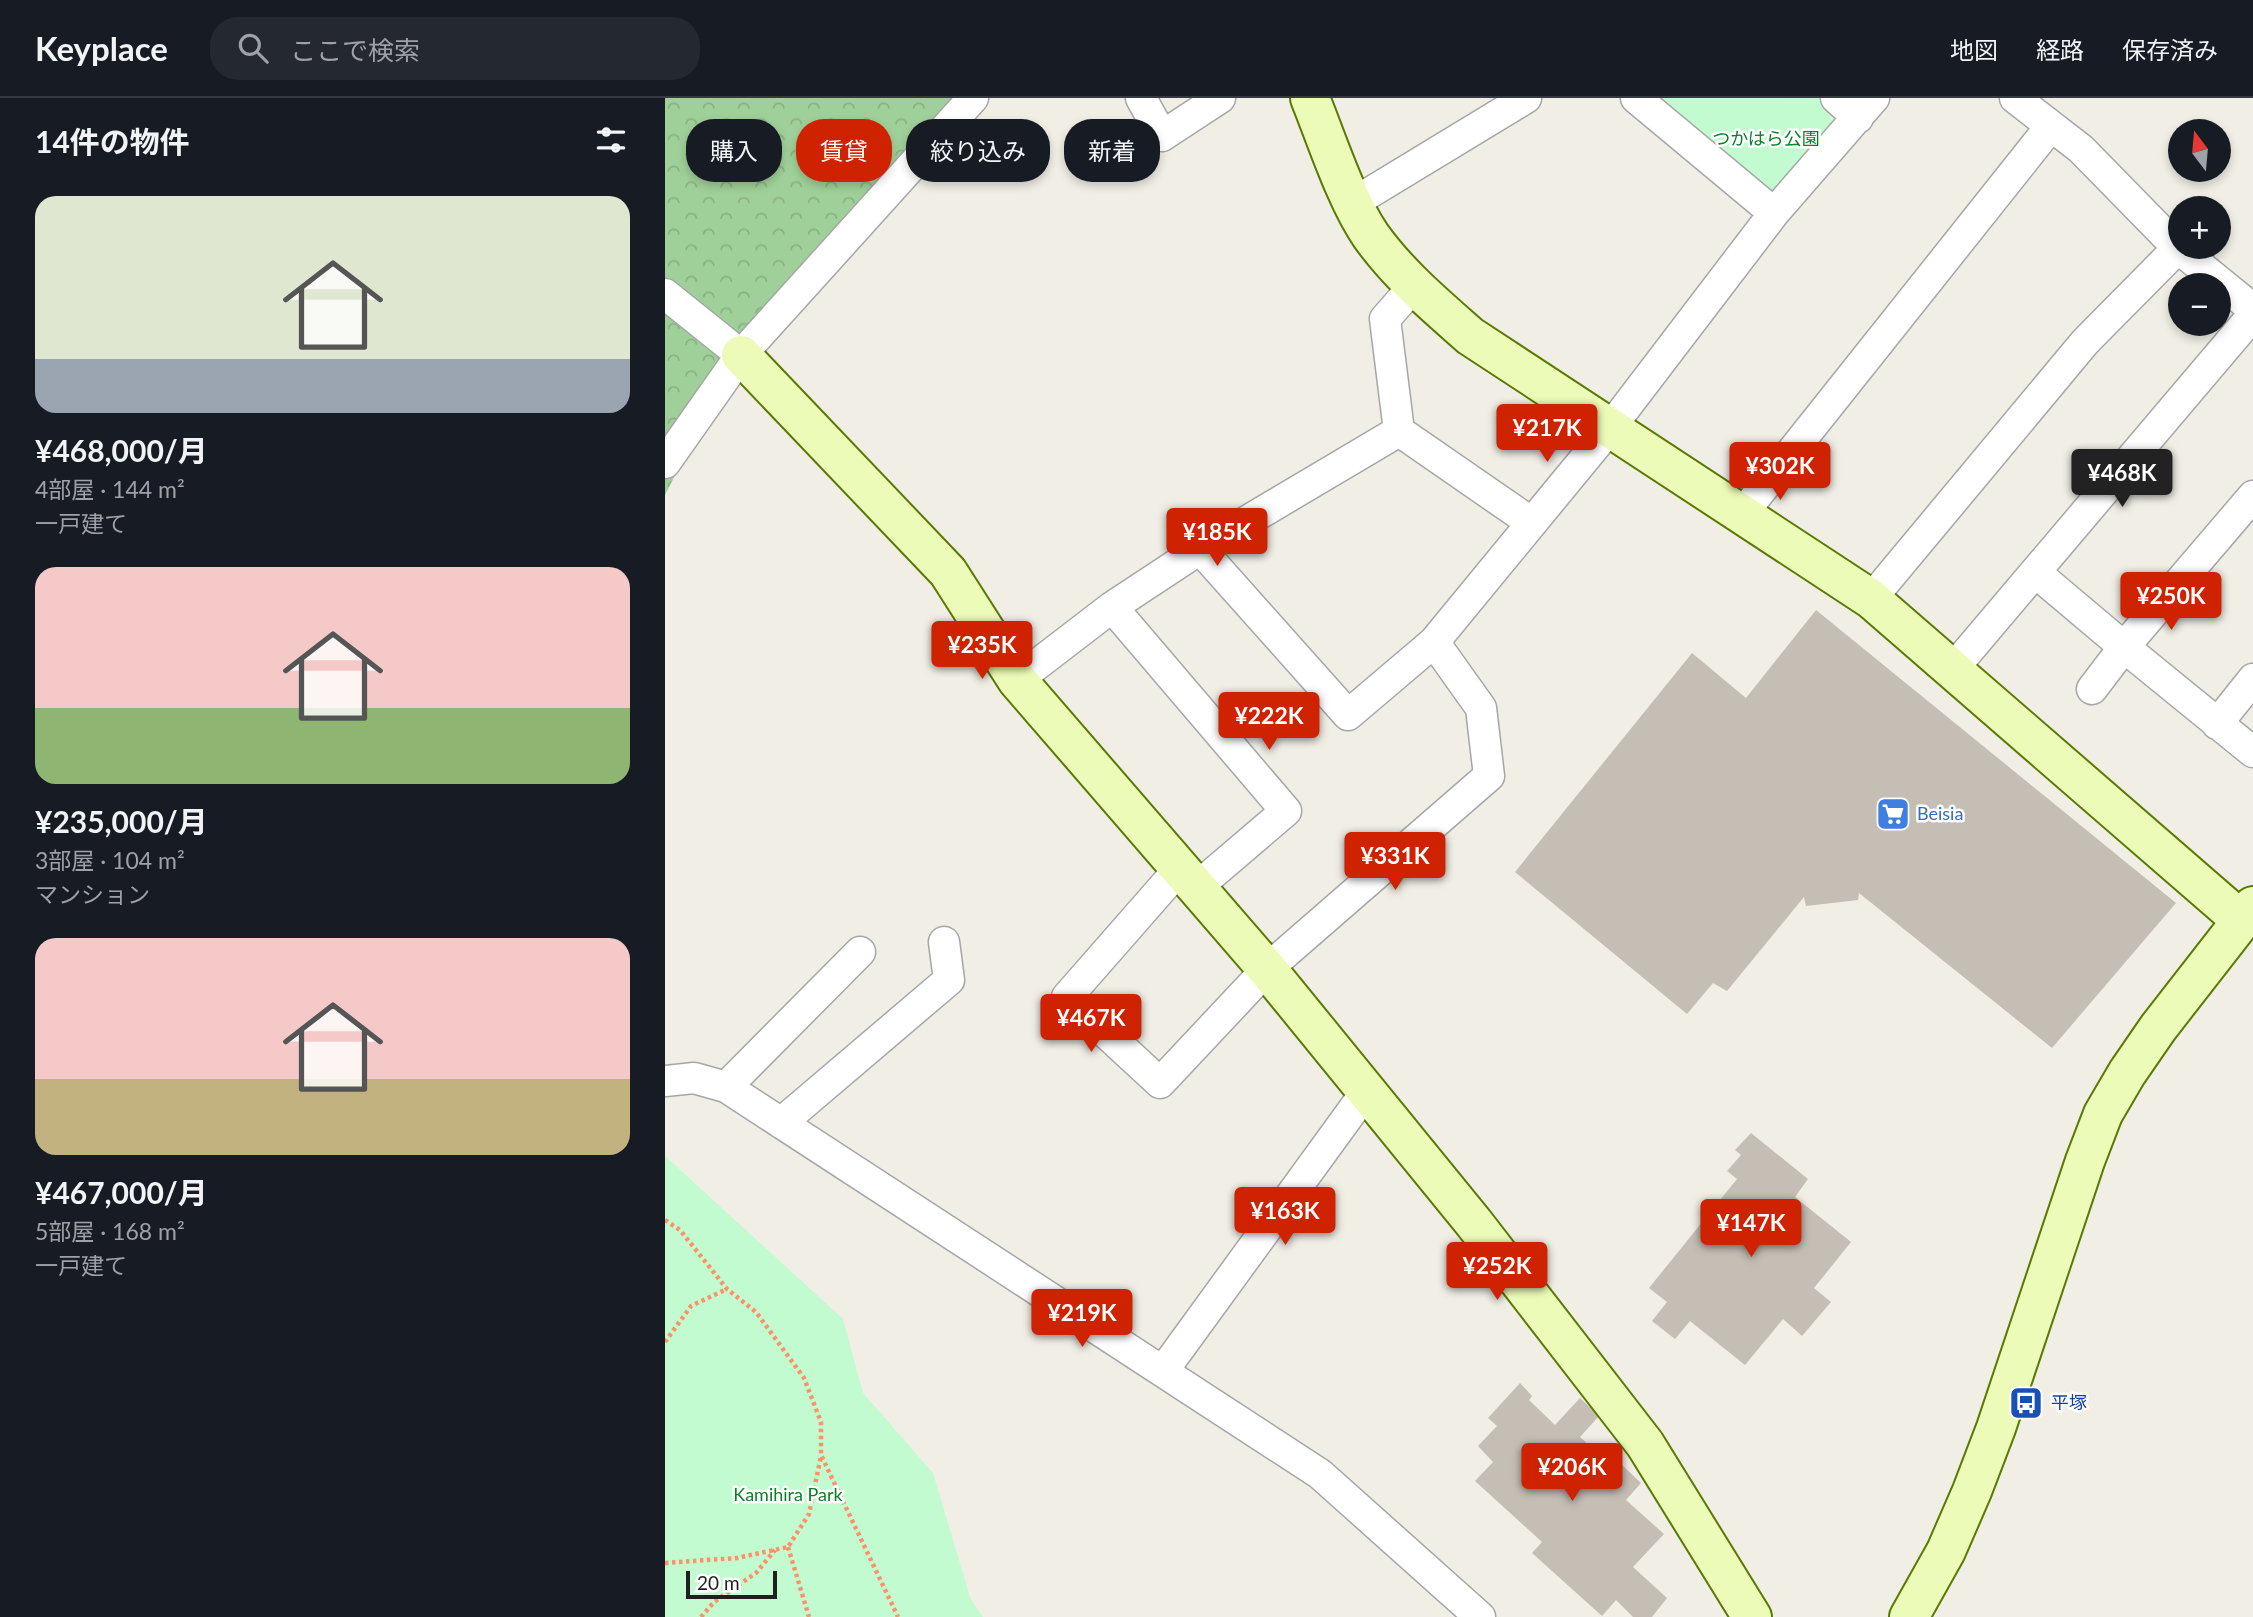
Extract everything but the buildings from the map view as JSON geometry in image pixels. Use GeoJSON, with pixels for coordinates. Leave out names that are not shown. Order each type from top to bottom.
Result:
{"type":"FeatureCollection","features":[{"type":"Feature","properties":{"kind":"street"},"geometry":{"type":"LineString","coordinates":[[665,463],[741,355],[973,98]]}},
{"type":"Feature","properties":{"kind":"street"},"geometry":{"type":"LineString","coordinates":[[1141,98],[1162,136],[1220,98]]}},
{"type":"Feature","properties":{"kind":"street"},"geometry":{"type":"LineString","coordinates":[[1310,98],[1353,204],[1371,235],[1413,287],[1470,336],[1871,599],[1952,670],[2247,913],[2158,1028],[2103,1114],[1972,1491],[1946,1550],[1909,1617]]}},
{"type":"Feature","properties":{"kind":"street"},"geometry":{"type":"LineString","coordinates":[[1353,204],[1526,98]]}},
{"type":"Feature","properties":{"kind":"street"},"geometry":{"type":"LineString","coordinates":[[1636,98],[1774,213]]}},
{"type":"Feature","properties":{"kind":"street"},"geometry":{"type":"LineString","coordinates":[[1200,549],[1348,715],[1434,642],[1610,428],[1774,213],[1866,108],[1836,98]]}},
{"type":"Feature","properties":{"kind":"street"},"geometry":{"type":"LineString","coordinates":[[2015,98],[2081,149],[2168,238]]}},
{"type":"Feature","properties":{"kind":"street"},"geometry":{"type":"LineString","coordinates":[[1743,513],[2051,126]]}},
{"type":"Feature","properties":{"kind":"street"},"geometry":{"type":"LineString","coordinates":[[1871,599],[2085,342],[2168,258]]}},
{"type":"Feature","properties":{"kind":"street"},"geometry":{"type":"LineString","coordinates":[[2192,259],[2253,309]]}},
{"type":"Feature","properties":{"kind":"street"},"geometry":{"type":"LineString","coordinates":[[1413,287],[1385,319],[1399,430],[1532,523]]}},
{"type":"Feature","properties":{"kind":"street"},"geometry":{"type":"LineString","coordinates":[[665,294],[741,355],[949,572],[1017,680],[1267,969],[1474,1223],[1645,1444],[1752,1617]]}},
{"type":"Feature","properties":{"kind":"street"},"geometry":{"type":"LineString","coordinates":[[1952,670],[2253,315]]}},
{"type":"Feature","properties":{"kind":"street"},"geometry":{"type":"LineString","coordinates":[[1017,680],[1112,607],[1200,549],[1399,430]]}},
{"type":"Feature","properties":{"kind":"street"},"geometry":{"type":"LineString","coordinates":[[2092,689],[2253,496]]}},
{"type":"Feature","properties":{"kind":"street"},"geometry":{"type":"LineString","coordinates":[[2035,572],[2253,752]]}},
{"type":"Feature","properties":{"kind":"street"},"geometry":{"type":"LineString","coordinates":[[1112,607],[1286,811],[1188,878],[1067,997],[1160,1083],[1267,969],[1489,776],[1482,708],[1434,642]]}},
{"type":"Feature","properties":{"kind":"street"},"geometry":{"type":"LineString","coordinates":[[2217,724],[2253,679]]}},
{"type":"Feature","properties":{"kind":"street"},"geometry":{"type":"LineString","coordinates":[[781,1123],[949,980],[944,942]]}},
{"type":"Feature","properties":{"kind":"street"},"geometry":{"type":"LineString","coordinates":[[726,1087],[860,952]]}},
{"type":"Feature","properties":{"kind":"street"},"geometry":{"type":"LineString","coordinates":[[665,1081],[694,1078],[726,1087],[1320,1474],[1480,1617]]}},
{"type":"Feature","properties":{"kind":"street"},"geometry":{"type":"LineString","coordinates":[[1163,1371],[1366,1093]]}},
{"type":"Feature","properties":{"kind":"path"},"geometry":{"type":"LineString","coordinates":[[665,1220],[680,1230],[727,1289],[756,1312],[804,1378],[821,1422],[821,1455],[809,1514],[788,1547],[737,1559],[665,1563]]}},
{"type":"Feature","properties":{"kind":"path"},"geometry":{"type":"LineString","coordinates":[[665,1342],[691,1306],[727,1289]]}},
{"type":"Feature","properties":{"kind":"path"},"geometry":{"type":"LineString","coordinates":[[821,1455],[898,1617]]}},
{"type":"Feature","properties":{"kind":"path"},"geometry":{"type":"LineString","coordinates":[[788,1547],[809,1617]]}},
{"type":"Feature","properties":{"kind":"path"},"geometry":{"type":"LineString","coordinates":[[701,1617],[713,1602],[755,1573],[776,1549]]}},
{"type":"Feature","properties":{"kind":"green space"},"geometry":{"type":"Polygon","coordinates":[[[665,98],[962,98],[943,119],[906,119],[906,159],[892,174],[892,119],[796,119],[796,182],[885,182],[751,327],[665,495],[665,98]]]}},
{"type":"Feature","properties":{"kind":"green space","name":"つかはら公園"},"geometry":{"type":"Polygon","coordinates":[[[1659,98],[1818,98],[1825,104],[1832,121],[1779,190],[1765,193],[1659,98]]]}},
{"type":"Feature","properties":{"kind":"green space","name":"Kamihira Park"},"geometry":{"type":"Polygon","coordinates":[[[665,1156],[843,1319],[863,1393],[933,1473],[971,1600],[983,1617],[665,1617],[665,1156]]]}},
{"type":"Feature","properties":{"kind":"place","name":"Beisia"},"geometry":{"type":"Point","coordinates":[1893,814]}},
{"type":"Feature","properties":{"kind":"place","name":"平塚"},"geometry":{"type":"Point","coordinates":[2026,1403]}}]}
